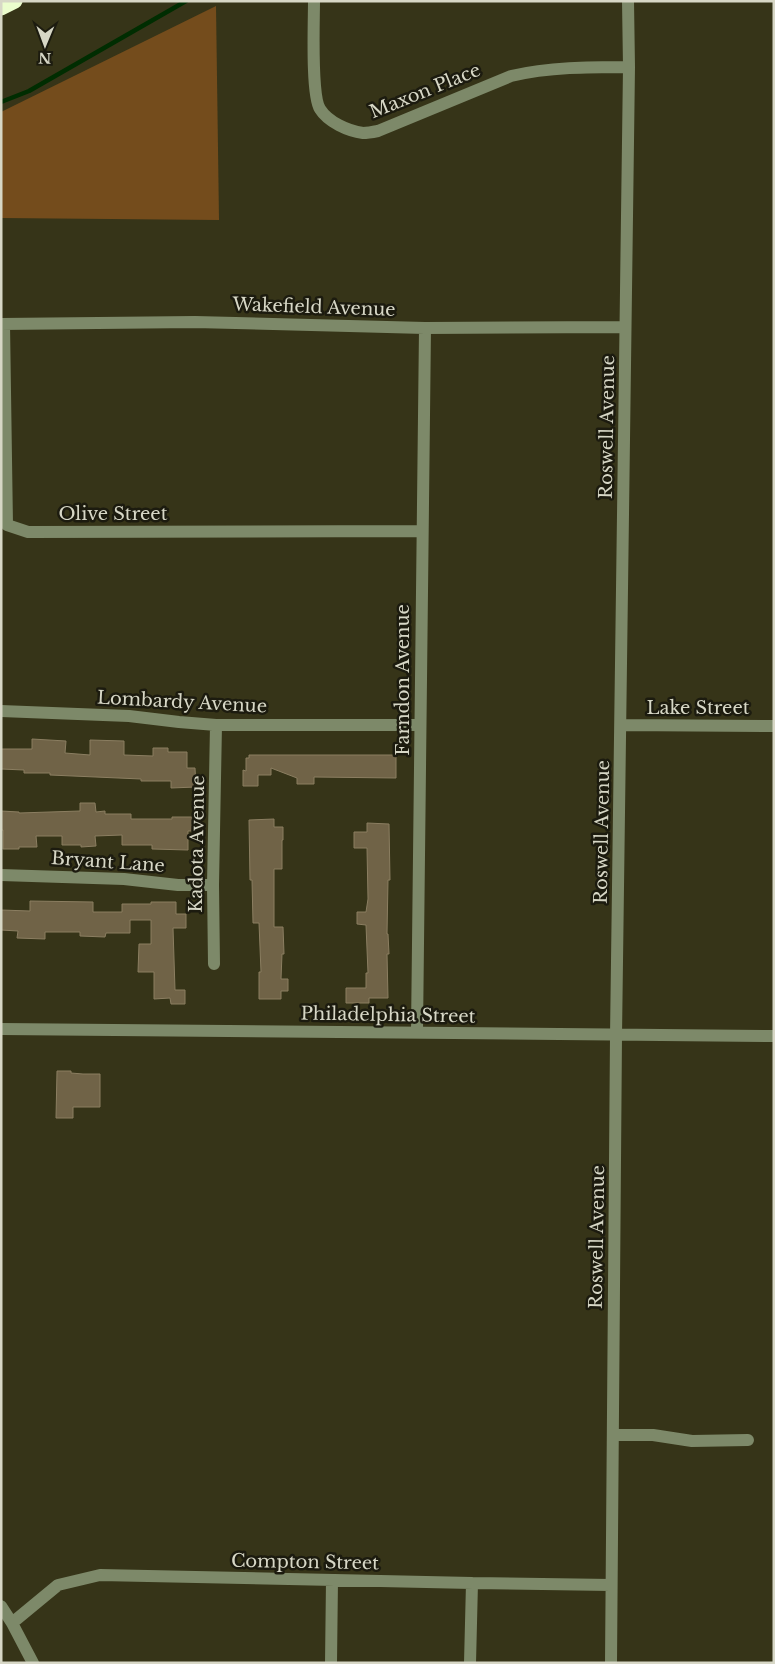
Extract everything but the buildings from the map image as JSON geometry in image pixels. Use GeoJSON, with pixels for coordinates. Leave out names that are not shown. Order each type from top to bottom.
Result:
{"type":"FeatureCollection","features":[{"type":"Feature","properties":{"kind":"highway"},"geometry":{"type":"LineString","coordinates":[[1,8],[15,1]]}},
{"type":"Feature","properties":{"kind":"street","name":"Maxon Place"},"geometry":{"type":"LineString","coordinates":[[314,1],[314,91],[319,108],[329,120],[364,133],[378,131],[511,76],[558,69],[628,67]]}},
{"type":"Feature","properties":{"kind":"street","name":"Roswell Avenue"},"geometry":{"type":"LineString","coordinates":[[611,1663],[628,1]]}},
{"type":"Feature","properties":{"kind":"street","name":"Wakefield Avenue"},"geometry":{"type":"LineString","coordinates":[[3,324],[194,322],[425,328],[626,327]]}},
{"type":"Feature","properties":{"kind":"street","name":"Olive Street"},"geometry":{"type":"LineString","coordinates":[[3,324],[7,525],[28,532],[422,531]]}},
{"type":"Feature","properties":{"kind":"street","name":"Farndon Avenue"},"geometry":{"type":"LineString","coordinates":[[417,1032],[425,328]]}},
{"type":"Feature","properties":{"kind":"street","name":"Lombardy Avenue"},"geometry":{"type":"LineString","coordinates":[[1,711],[129,716],[216,725],[420,725]]}},
{"type":"Feature","properties":{"kind":"street","name":"Kadota Avenue"},"geometry":{"type":"LineString","coordinates":[[214,964],[213,884],[216,725]]}},
{"type":"Feature","properties":{"kind":"street","name":"Lake Street"},"geometry":{"type":"LineString","coordinates":[[621,725],[774,726]]}},
{"type":"Feature","properties":{"kind":"street","name":"Bryant Lane"},"geometry":{"type":"LineString","coordinates":[[1,874],[124,879],[178,885],[213,884]]}},
{"type":"Feature","properties":{"kind":"street","name":"Philadelphia Street"},"geometry":{"type":"LineString","coordinates":[[1,1029],[774,1036]]}},
{"type":"Feature","properties":{"kind":"street"},"geometry":{"type":"LineString","coordinates":[[613,1435],[653,1436],[692,1441],[748,1440]]}},
{"type":"Feature","properties":{"kind":"street","name":"Compton Street"},"geometry":{"type":"LineString","coordinates":[[12,1623],[58,1585],[100,1575],[611,1585]]}},
{"type":"Feature","properties":{"kind":"street"},"geometry":{"type":"LineString","coordinates":[[331,1663],[332,1580]]}},
{"type":"Feature","properties":{"kind":"street"},"geometry":{"type":"LineString","coordinates":[[470,1663],[472,1583]]}},
{"type":"Feature","properties":{"kind":"street"},"geometry":{"type":"LineString","coordinates":[[1,1606],[33,1663]]}},
{"type":"Feature","properties":{"kind":"shaded area"},"geometry":{"type":"Polygon","coordinates":[[[216,6],[219,220],[1,218],[1,112],[216,6]]]}},
{"type":"Feature","properties":{"kind":"waterway"},"geometry":{"type":"LineString","coordinates":[[1,102],[29,91],[186,1]]}}]}
